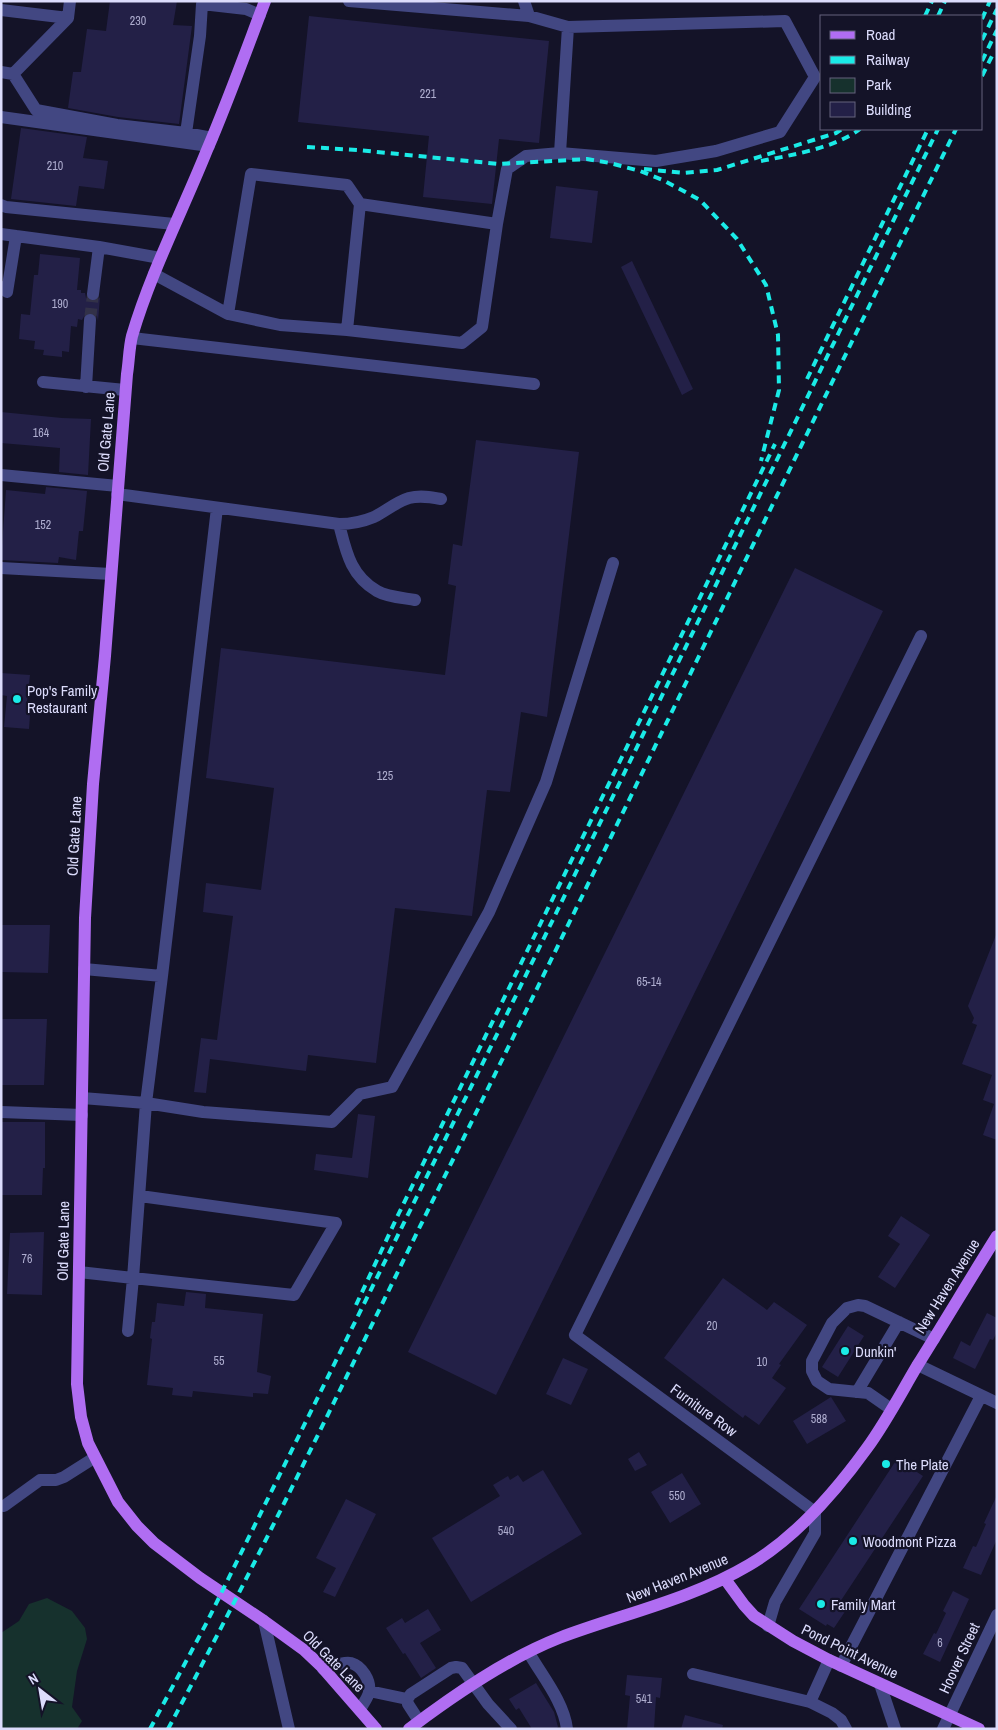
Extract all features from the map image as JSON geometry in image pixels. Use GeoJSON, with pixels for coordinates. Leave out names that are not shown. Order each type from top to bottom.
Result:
{"type":"FeatureCollection","features":[{"type":"Feature","properties":{"kind":"main road","name":"Old Gate Lane"},"geometry":{"type":"LineString","coordinates":[[265,1],[210,142],[160,258],[132,338],[125,390],[93,784],[85,918],[77,1384],[81,1417],[94,1458],[118,1502],[137,1526],[154,1544],[302,1649],[323,1669],[376,1729]]}},
{"type":"Feature","properties":{"kind":"main road","name":"New Haven Avenue"},"geometry":{"type":"LineString","coordinates":[[414,1725],[473,1684],[529,1653],[558,1639],[654,1607],[725,1578],[751,1564],[780,1542],[815,1512],[868,1447],[997,1236]]}},
{"type":"Feature","properties":{"kind":"main road","name":"Pond Point Avenue"},"geometry":{"type":"LineString","coordinates":[[725,1578],[754,1616],[793,1641],[841,1666],[979,1729]]}},
{"type":"Feature","properties":{"kind":"street"},"geometry":{"type":"LineString","coordinates":[[70,1],[68,18],[7,73],[36,110],[117,125],[186,133],[210,142]]}},
{"type":"Feature","properties":{"kind":"street"},"geometry":{"type":"LineString","coordinates":[[154,274],[228,314],[280,325],[347,330],[462,343],[482,327],[496,224],[507,169],[526,156],[560,153],[656,161],[716,151],[734,146],[780,132],[815,77],[785,21],[568,27],[529,16],[349,1]]}},
{"type":"Feature","properties":{"kind":"street"},"geometry":{"type":"LineString","coordinates":[[524,1],[529,16]]}},
{"type":"Feature","properties":{"kind":"street"},"geometry":{"type":"LineString","coordinates":[[186,133],[200,36],[202,3],[246,9],[260,15]]}},
{"type":"Feature","properties":{"kind":"street"},"geometry":{"type":"LineString","coordinates":[[1,10],[68,18]]}},
{"type":"Feature","properties":{"kind":"street"},"geometry":{"type":"LineString","coordinates":[[560,153],[568,27]]}},
{"type":"Feature","properties":{"kind":"street"},"geometry":{"type":"LineString","coordinates":[[1,117],[210,142]]}},
{"type":"Feature","properties":{"kind":"street"},"geometry":{"type":"LineString","coordinates":[[228,314],[251,174],[347,185],[360,204],[347,330]]}},
{"type":"Feature","properties":{"kind":"street"},"geometry":{"type":"LineString","coordinates":[[360,204],[496,224]]}},
{"type":"Feature","properties":{"kind":"street"},"geometry":{"type":"LineString","coordinates":[[1,205],[174,224]]}},
{"type":"Feature","properties":{"kind":"street"},"geometry":{"type":"LineString","coordinates":[[1,234],[99,247],[160,258]]}},
{"type":"Feature","properties":{"kind":"street"},"geometry":{"type":"LineString","coordinates":[[1,287],[7,292],[16,236]]}},
{"type":"Feature","properties":{"kind":"street"},"geometry":{"type":"LineString","coordinates":[[93,294],[99,247]]}},
{"type":"Feature","properties":{"kind":"street"},"geometry":{"type":"LineString","coordinates":[[86,387],[90,320]]}},
{"type":"Feature","properties":{"kind":"street"},"geometry":{"type":"LineString","coordinates":[[132,338],[534,384]]}},
{"type":"Feature","properties":{"kind":"street"},"geometry":{"type":"LineString","coordinates":[[43,382],[125,390]]}},
{"type":"Feature","properties":{"kind":"street"},"geometry":{"type":"LineString","coordinates":[[1,475],[118,490],[217,508],[339,524],[354,524],[411,498],[441,499]]}},
{"type":"Feature","properties":{"kind":"street"},"geometry":{"type":"LineString","coordinates":[[128,1331],[146,1103],[217,508]]}},
{"type":"Feature","properties":{"kind":"street"},"geometry":{"type":"LineString","coordinates":[[339,524],[348,560],[359,576],[378,592],[415,600]]}},
{"type":"Feature","properties":{"kind":"street"},"geometry":{"type":"LineString","coordinates":[[82,1098],[146,1103],[203,1112],[332,1122],[360,1094],[392,1086],[489,912],[546,782],[613,563]]}},
{"type":"Feature","properties":{"kind":"street"},"geometry":{"type":"LineString","coordinates":[[1,568],[111,574]]}},
{"type":"Feature","properties":{"kind":"street","name":"Furniture Row"},"geometry":{"type":"LineString","coordinates":[[815,1512],[575,1335],[922,636]]}},
{"type":"Feature","properties":{"kind":"street"},"geometry":{"type":"LineString","coordinates":[[84,969],[162,976]]}},
{"type":"Feature","properties":{"kind":"street"},"geometry":{"type":"LineString","coordinates":[[1,1112],[82,1115]]}},
{"type":"Feature","properties":{"kind":"street"},"geometry":{"type":"LineString","coordinates":[[79,1272],[294,1295],[336,1223],[140,1196]]}},
{"type":"Feature","properties":{"kind":"street"},"geometry":{"type":"LineString","coordinates":[[891,1409],[868,1393],[829,1389],[817,1381],[812,1371],[812,1361],[832,1323],[847,1308],[858,1305],[866,1306],[934,1338]]}},
{"type":"Feature","properties":{"kind":"street"},"geometry":{"type":"LineString","coordinates":[[857,1392],[899,1322]]}},
{"type":"Feature","properties":{"kind":"street"},"geometry":{"type":"LineString","coordinates":[[918,1365],[997,1403]]}},
{"type":"Feature","properties":{"kind":"street"},"geometry":{"type":"LineString","coordinates":[[841,1666],[981,1396]]}},
{"type":"Feature","properties":{"kind":"street"},"geometry":{"type":"LineString","coordinates":[[4,1506],[40,1480],[56,1480],[64,1477],[94,1458]]}},
{"type":"Feature","properties":{"kind":"street"},"geometry":{"type":"LineString","coordinates":[[768,1626],[776,1602],[815,1533],[815,1512]]}},
{"type":"Feature","properties":{"kind":"street","name":"Hoover Street"},"geometry":{"type":"LineString","coordinates":[[943,1729],[997,1615]]}},
{"type":"Feature","properties":{"kind":"street"},"geometry":{"type":"LineString","coordinates":[[264,1621],[289,1729]]}},
{"type":"Feature","properties":{"kind":"street"},"geometry":{"type":"LineString","coordinates":[[529,1653],[566,1718],[567,1729]]}},
{"type":"Feature","properties":{"kind":"street"},"geometry":{"type":"LineString","coordinates":[[810,1702],[829,1660]]}},
{"type":"Feature","properties":{"kind":"street"},"geometry":{"type":"LineString","coordinates":[[323,1669],[341,1663],[351,1663],[361,1669],[367,1678],[369,1692],[360,1710]]}},
{"type":"Feature","properties":{"kind":"street"},"geometry":{"type":"LineString","coordinates":[[407,1699],[451,1668],[462,1668],[488,1704],[511,1729]]}},
{"type":"Feature","properties":{"kind":"street"},"geometry":{"type":"LineString","coordinates":[[693,1674],[810,1702],[832,1713],[841,1720],[846,1729]]}},
{"type":"Feature","properties":{"kind":"street"},"geometry":{"type":"LineString","coordinates":[[880,1684],[895,1729]]}},
{"type":"Feature","properties":{"kind":"street"},"geometry":{"type":"LineString","coordinates":[[369,1692],[407,1699]]}},
{"type":"Feature","properties":{"kind":"street"},"geometry":{"type":"LineString","coordinates":[[407,1699],[414,1725]]}},
{"type":"Feature","properties":{"kind":"green space"},"geometry":{"type":"Polygon","coordinates":[[[47,1598],[72,1611],[85,1628],[87,1639],[77,1671],[72,1707],[82,1721],[77,1729],[1,1729],[1,1633],[19,1621],[29,1604],[47,1598]]]}},
{"type":"Feature","properties":{"kind":"building"},"geometry":{"type":"Polygon","coordinates":[[[110,1],[177,1],[173,25],[192,26],[179,124],[118,117],[68,108],[73,72],[81,72],[87,29],[106,31],[110,1]]]}},
{"type":"Feature","properties":{"kind":"building"},"geometry":{"type":"Polygon","coordinates":[[[309,16],[549,41],[539,143],[499,139],[492,204],[423,197],[429,136],[298,122],[309,16]]]}},
{"type":"Feature","properties":{"kind":"building"},"geometry":{"type":"Polygon","coordinates":[[[21,128],[87,137],[83,158],[108,161],[104,189],[79,186],[76,206],[11,199],[21,128]]]}},
{"type":"Feature","properties":{"kind":"building"},"geometry":{"type":"Polygon","coordinates":[[[556,186],[598,191],[592,243],[550,238],[556,186]]]}},
{"type":"Feature","properties":{"kind":"building"},"geometry":{"type":"Polygon","coordinates":[[[40,254],[80,258],[77,290],[85,293],[86,298],[92,302],[97,301],[100,297],[98,321],[97,316],[91,312],[86,313],[82,320],[78,319],[77,327],[71,326],[69,352],[62,351],[62,357],[43,355],[44,350],[34,349],[35,341],[19,339],[21,314],[30,315],[34,275],[38,275],[40,254]]]}},
{"type":"Feature","properties":{"kind":"building"},"geometry":{"type":"Polygon","coordinates":[[[632,261],[693,389],[682,395],[621,267],[632,261]]]}},
{"type":"Feature","properties":{"kind":"building"},"geometry":{"type":"Polygon","coordinates":[[[1,412],[91,419],[88,475],[59,472],[60,448],[1,443],[1,412]]]}},
{"type":"Feature","properties":{"kind":"building"},"geometry":{"type":"Polygon","coordinates":[[[476,440],[579,452],[547,717],[521,712],[510,792],[487,790],[472,916],[395,908],[376,1063],[308,1055],[306,1071],[210,1059],[206,1093],[194,1092],[201,1038],[217,1040],[233,916],[203,912],[206,883],[261,890],[274,788],[206,778],[221,648],[445,675],[456,586],[448,584],[453,544],[462,546],[476,440]]]}},
{"type":"Feature","properties":{"kind":"building"},"geometry":{"type":"Polygon","coordinates":[[[46,487],[87,491],[83,531],[79,531],[76,560],[59,557],[58,563],[1,560],[6,490],[45,494],[46,487]]]}},
{"type":"Feature","properties":{"kind":"building"},"geometry":{"type":"Polygon","coordinates":[[[795,568],[883,611],[496,1395],[408,1352],[795,568]]]}},
{"type":"Feature","properties":{"kind":"building","name":"Pop's Family Restaurant"},"geometry":{"type":"Polygon","coordinates":[[[1,673],[30,675],[27,701],[31,702],[29,729],[4,727],[7,696],[1,695],[1,673]]]}},
{"type":"Feature","properties":{"kind":"building"},"geometry":{"type":"Polygon","coordinates":[[[1,925],[50,925],[48,973],[1,972],[1,925]]]}},
{"type":"Feature","properties":{"kind":"building"},"geometry":{"type":"Polygon","coordinates":[[[996,935],[997,1140],[983,1135],[994,1104],[983,1100],[992,1075],[962,1064],[977,1025],[972,1023],[974,1018],[968,1006],[996,935]]]}},
{"type":"Feature","properties":{"kind":"building"},"geometry":{"type":"Polygon","coordinates":[[[1,1019],[47,1019],[44,1085],[1,1085],[1,1019]]]}},
{"type":"Feature","properties":{"kind":"building"},"geometry":{"type":"Polygon","coordinates":[[[358,1114],[375,1116],[368,1178],[314,1170],[316,1154],[352,1158],[358,1114]]]}},
{"type":"Feature","properties":{"kind":"building"},"geometry":{"type":"Polygon","coordinates":[[[1,1122],[45,1122],[45,1168],[43,1168],[42,1195],[1,1195],[1,1122]]]}},
{"type":"Feature","properties":{"kind":"building"},"geometry":{"type":"Polygon","coordinates":[[[901,1216],[930,1235],[895,1288],[878,1277],[900,1244],[888,1236],[901,1216]]]}},
{"type":"Feature","properties":{"kind":"building"},"geometry":{"type":"Polygon","coordinates":[[[44,1232],[42,1295],[7,1294],[10,1233],[44,1232]]]}},
{"type":"Feature","properties":{"kind":"building"},"geometry":{"type":"Polygon","coordinates":[[[723,1278],[767,1310],[774,1302],[807,1325],[779,1364],[781,1365],[772,1378],[786,1388],[759,1425],[745,1415],[743,1418],[664,1358],[723,1278]]]}},
{"type":"Feature","properties":{"kind":"building"},"geometry":{"type":"Polygon","coordinates":[[[186,1292],[206,1294],[205,1308],[263,1314],[257,1372],[271,1376],[268,1394],[253,1393],[253,1397],[193,1391],[192,1397],[172,1395],[173,1388],[147,1385],[152,1339],[150,1338],[152,1322],[155,1322],[157,1303],[184,1306],[186,1292]]]}},
{"type":"Feature","properties":{"kind":"building"},"geometry":{"type":"Polygon","coordinates":[[[987,1313],[997,1318],[997,1332],[993,1340],[990,1339],[975,1369],[953,1358],[961,1341],[970,1346],[987,1313]]]}},
{"type":"Feature","properties":{"kind":"building"},"geometry":{"type":"Polygon","coordinates":[[[848,1326],[864,1336],[838,1377],[822,1367],[848,1326]]]}},
{"type":"Feature","properties":{"kind":"building"},"geometry":{"type":"Polygon","coordinates":[[[563,1358],[588,1369],[571,1405],[546,1394],[563,1358]]]}},
{"type":"Feature","properties":{"kind":"building"},"geometry":{"type":"Polygon","coordinates":[[[831,1397],[846,1421],[807,1444],[793,1421],[831,1397]]]}},
{"type":"Feature","properties":{"kind":"building"},"geometry":{"type":"Polygon","coordinates":[[[639,1452],[647,1465],[635,1471],[628,1459],[639,1452]]]}},
{"type":"Feature","properties":{"kind":"building"},"geometry":{"type":"Polygon","coordinates":[[[897,1459],[923,1476],[840,1602],[848,1607],[834,1628],[827,1624],[826,1626],[799,1609],[897,1459]]]}},
{"type":"Feature","properties":{"kind":"building"},"geometry":{"type":"Polygon","coordinates":[[[543,1470],[582,1534],[471,1602],[432,1538],[500,1496],[493,1485],[508,1476],[510,1480],[518,1475],[523,1482],[543,1470]]]}},
{"type":"Feature","properties":{"kind":"building"},"geometry":{"type":"Polygon","coordinates":[[[682,1473],[701,1504],[670,1523],[651,1492],[682,1473]]]}},
{"type":"Feature","properties":{"kind":"building"},"geometry":{"type":"Polygon","coordinates":[[[997,1495],[997,1539],[981,1575],[963,1568],[973,1546],[976,1547],[986,1524],[984,1523],[997,1495]]]}},
{"type":"Feature","properties":{"kind":"building"},"geometry":{"type":"Polygon","coordinates":[[[346,1499],[376,1514],[335,1597],[323,1592],[336,1568],[316,1558],[346,1499]]]}},
{"type":"Feature","properties":{"kind":"building"},"geometry":{"type":"Polygon","coordinates":[[[953,1591],[969,1599],[940,1662],[923,1654],[934,1633],[936,1634],[946,1613],[943,1611],[953,1591]]]}},
{"type":"Feature","properties":{"kind":"building"},"geometry":{"type":"Polygon","coordinates":[[[428,1609],[441,1630],[420,1643],[436,1668],[421,1678],[386,1628],[402,1618],[405,1623],[428,1609]]]}},
{"type":"Feature","properties":{"kind":"building"},"geometry":{"type":"Polygon","coordinates":[[[627,1675],[662,1678],[660,1698],[656,1697],[654,1729],[627,1729],[630,1696],[625,1695],[627,1675]]]}},
{"type":"Feature","properties":{"kind":"building"},"geometry":{"type":"Polygon","coordinates":[[[536,1683],[554,1712],[558,1727],[556,1729],[532,1729],[519,1708],[516,1710],[509,1699],[536,1683]]]}},
{"type":"Feature","properties":{"kind":"building"},"geometry":{"type":"Polygon","coordinates":[[[685,1715],[723,1725],[722,1729],[681,1729],[685,1715]]]}},
{"type":"Feature","properties":{"kind":"tunnel"},"geometry":{"type":"LineString","coordinates":[[90,320],[93,294]]}},
{"type":"Feature","properties":{"kind":"railway"},"geometry":{"type":"LineString","coordinates":[[925,15],[932,1]]}},
{"type":"Feature","properties":{"kind":"railway"},"geometry":{"type":"LineString","coordinates":[[938,15],[945,1]]}},
{"type":"Feature","properties":{"kind":"railway"},"geometry":{"type":"LineString","coordinates":[[983,17],[990,1]]}},
{"type":"Feature","properties":{"kind":"railway"},"geometry":{"type":"LineString","coordinates":[[983,38],[997,9]]}},
{"type":"Feature","properties":{"kind":"railway"},"geometry":{"type":"LineString","coordinates":[[983,59],[997,30]]}},
{"type":"Feature","properties":{"kind":"railway"},"geometry":{"type":"LineString","coordinates":[[983,74],[993,54]]}},
{"type":"Feature","properties":{"kind":"railway"},"geometry":{"type":"LineString","coordinates":[[644,169],[684,173],[717,170],[840,130]]}},
{"type":"Feature","properties":{"kind":"railway"},"geometry":{"type":"LineString","coordinates":[[761,161],[826,146],[850,136],[859,130]]}},
{"type":"Feature","properties":{"kind":"railway"},"geometry":{"type":"LineString","coordinates":[[807,379],[928,130]]}},
{"type":"Feature","properties":{"kind":"railway"},"geometry":{"type":"LineString","coordinates":[[150,1729],[207,1622],[505,1018],[938,130]]}},
{"type":"Feature","properties":{"kind":"railway"},"geometry":{"type":"LineString","coordinates":[[168,1729],[270,1532],[956,130]]}},
{"type":"Feature","properties":{"kind":"railway"},"geometry":{"type":"LineString","coordinates":[[307,147],[499,164],[587,159],[640,171],[663,180],[700,200],[737,239],[766,285],[778,335],[779,390],[761,461]]}},
{"type":"Feature","properties":{"kind":"railway"},"geometry":{"type":"LineString","coordinates":[[356,1305],[399,1213],[775,444]]}},
{"type":"Feature","properties":{"kind":"place","name":"Pop's Family Restaurant"},"geometry":{"type":"Point","coordinates":[17,699]}},
{"type":"Feature","properties":{"kind":"place","name":"Dunkin'"},"geometry":{"type":"Point","coordinates":[845,1351]}},
{"type":"Feature","properties":{"kind":"place","name":"The Plate"},"geometry":{"type":"Point","coordinates":[886,1464]}},
{"type":"Feature","properties":{"kind":"place","name":"Woodmont Pizza"},"geometry":{"type":"Point","coordinates":[853,1541]}},
{"type":"Feature","properties":{"kind":"place","name":"Family Mart"},"geometry":{"type":"Point","coordinates":[821,1604]}}]}
